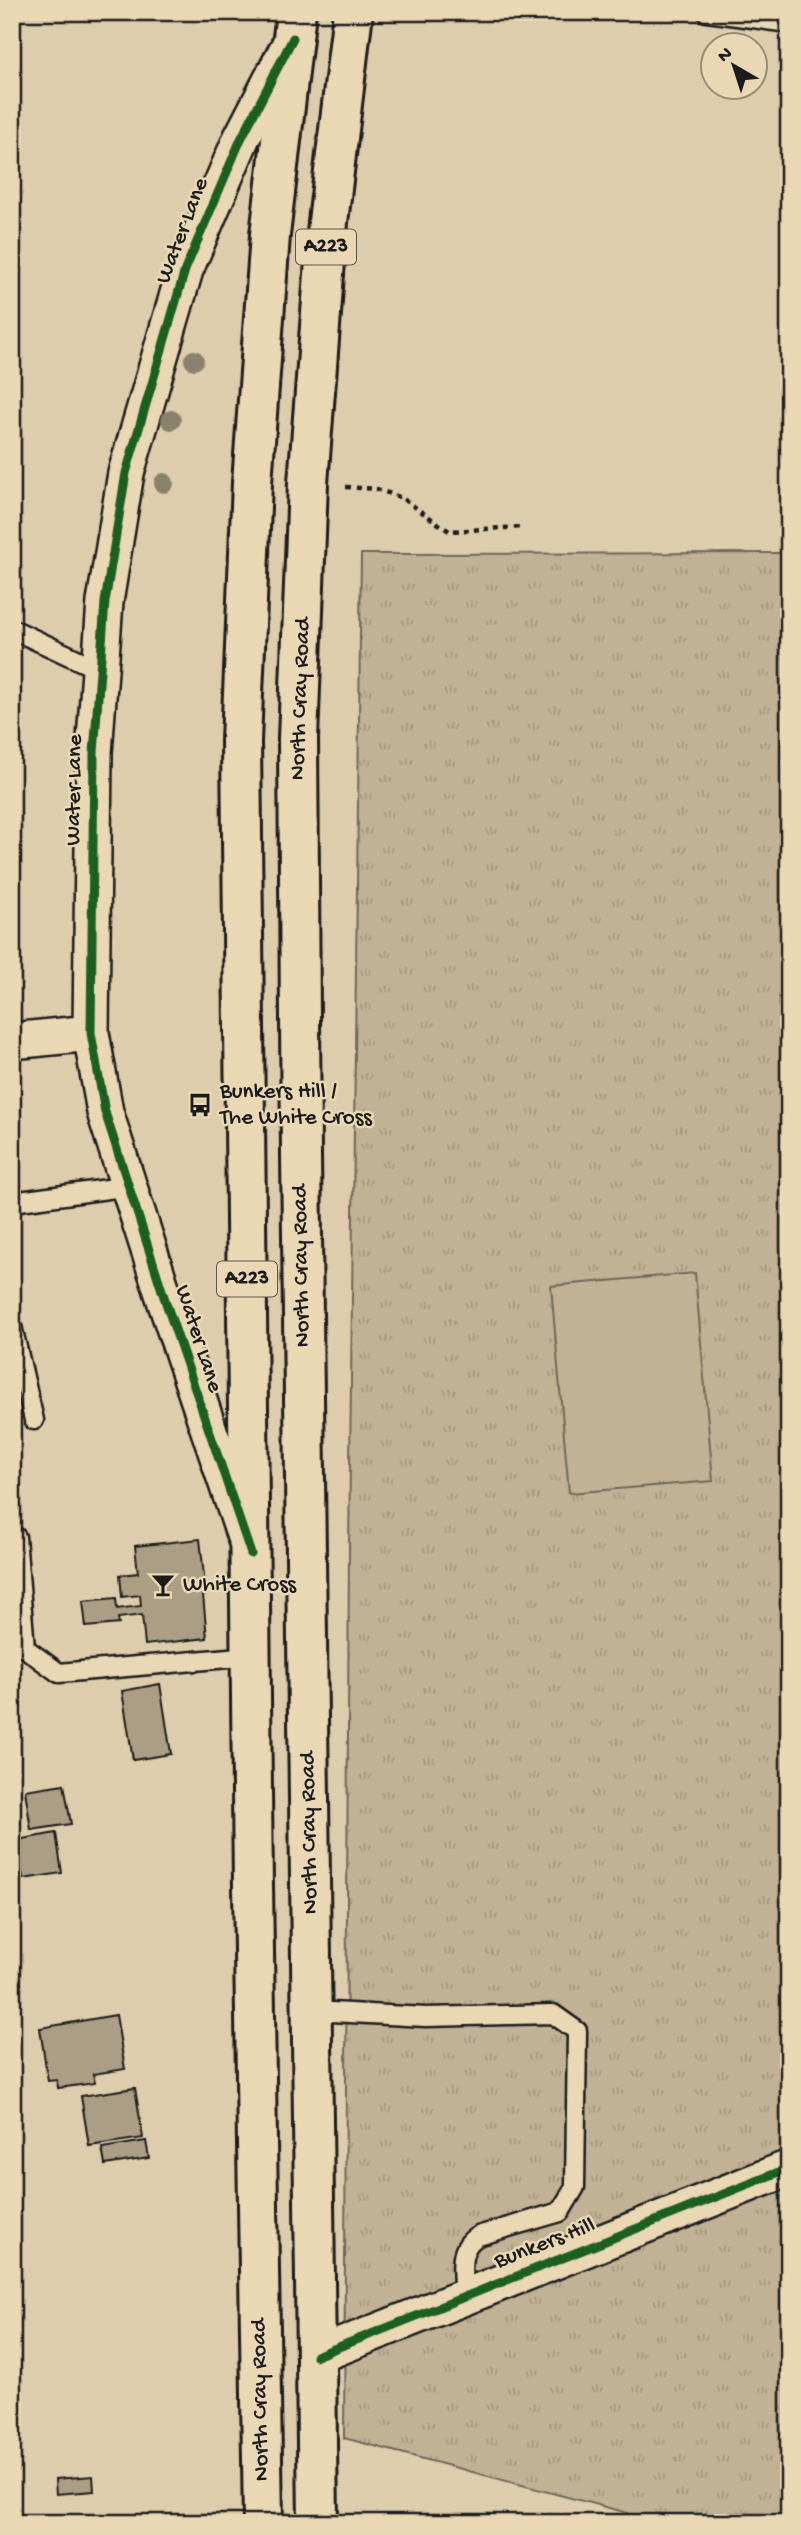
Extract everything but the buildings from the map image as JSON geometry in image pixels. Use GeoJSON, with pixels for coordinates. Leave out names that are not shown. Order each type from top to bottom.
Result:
{"type":"FeatureCollection","features":[{"type":"Feature","properties":{"kind":"main road","name":"North Cray Road"},"geometry":{"type":"LineString","coordinates":[[318,2523],[298,739],[308,483],[328,222],[354,12]]}},
{"type":"Feature","properties":{"kind":"main road","name":"North Cray Road"},"geometry":{"type":"LineString","coordinates":[[263,2523],[241,741],[255,441],[270,235],[295,25]]}},
{"type":"Feature","properties":{"kind":"street","name":"Water Lane"},"geometry":{"type":"LineString","coordinates":[[251,1554],[105,1112],[91,1033],[94,753],[106,602],[126,473],[185,270],[241,139],[295,25]]}},
{"type":"Feature","properties":{"kind":"street"},"geometry":{"type":"LineString","coordinates":[[12,1041],[91,1033]]}},
{"type":"Feature","properties":{"kind":"street","name":"Bunkers Hill"},"geometry":{"type":"LineString","coordinates":[[316,2356],[789,2168]]}},
{"type":"Feature","properties":{"kind":"lane"},"geometry":{"type":"LineString","coordinates":[[707,12],[789,23]]}},
{"type":"Feature","properties":{"kind":"lane"},"geometry":{"type":"LineString","coordinates":[[12,629],[100,670]]}},
{"type":"Feature","properties":{"kind":"lane"},"geometry":{"type":"LineString","coordinates":[[12,1202],[130,1186]]}},
{"type":"Feature","properties":{"kind":"lane"},"geometry":{"type":"LineString","coordinates":[[12,1326],[34,1420]]}},
{"type":"Feature","properties":{"kind":"lane"},"geometry":{"type":"LineString","coordinates":[[16,1537],[25,1648],[59,1674],[251,1656]]}},
{"type":"Feature","properties":{"kind":"lane"},"geometry":{"type":"LineString","coordinates":[[312,2011],[426,2017],[553,2014],[577,2031],[575,2187],[561,2212],[469,2241],[463,2251],[464,2296]]}},
{"type":"Feature","properties":{"kind":"path"},"geometry":{"type":"LineString","coordinates":[[377,489],[402,498],[449,531],[522,527]]}},
{"type":"Feature","properties":{"kind":"green space"},"geometry":{"type":"Polygon","coordinates":[[[789,553],[789,2523],[626,2523],[628,2513],[344,2438],[349,1548],[361,554],[789,553]]]}},
{"type":"Feature","properties":{"kind":"green space"},"geometry":{"type":"Polygon","coordinates":[[[695,1273],[713,1481],[569,1493],[551,1286],[695,1273]]]}},
{"type":"Feature","properties":{"kind":"cycle path"},"geometry":{"type":"LineString","coordinates":[[251,1554],[105,1112],[91,1033],[94,753],[105,602],[126,473],[185,270],[241,139],[293,38]]}},
{"type":"Feature","properties":{"kind":"cycle path"},"geometry":{"type":"LineString","coordinates":[[316,2356],[789,2168]]}},
{"type":"Feature","properties":{"kind":"place","name":"Bunkers Hill / The White Cross"},"geometry":{"type":"Point","coordinates":[200,1105]}},
{"type":"Feature","properties":{"kind":"place","name":"White Cross"},"geometry":{"type":"Point","coordinates":[163,1585]}}]}
